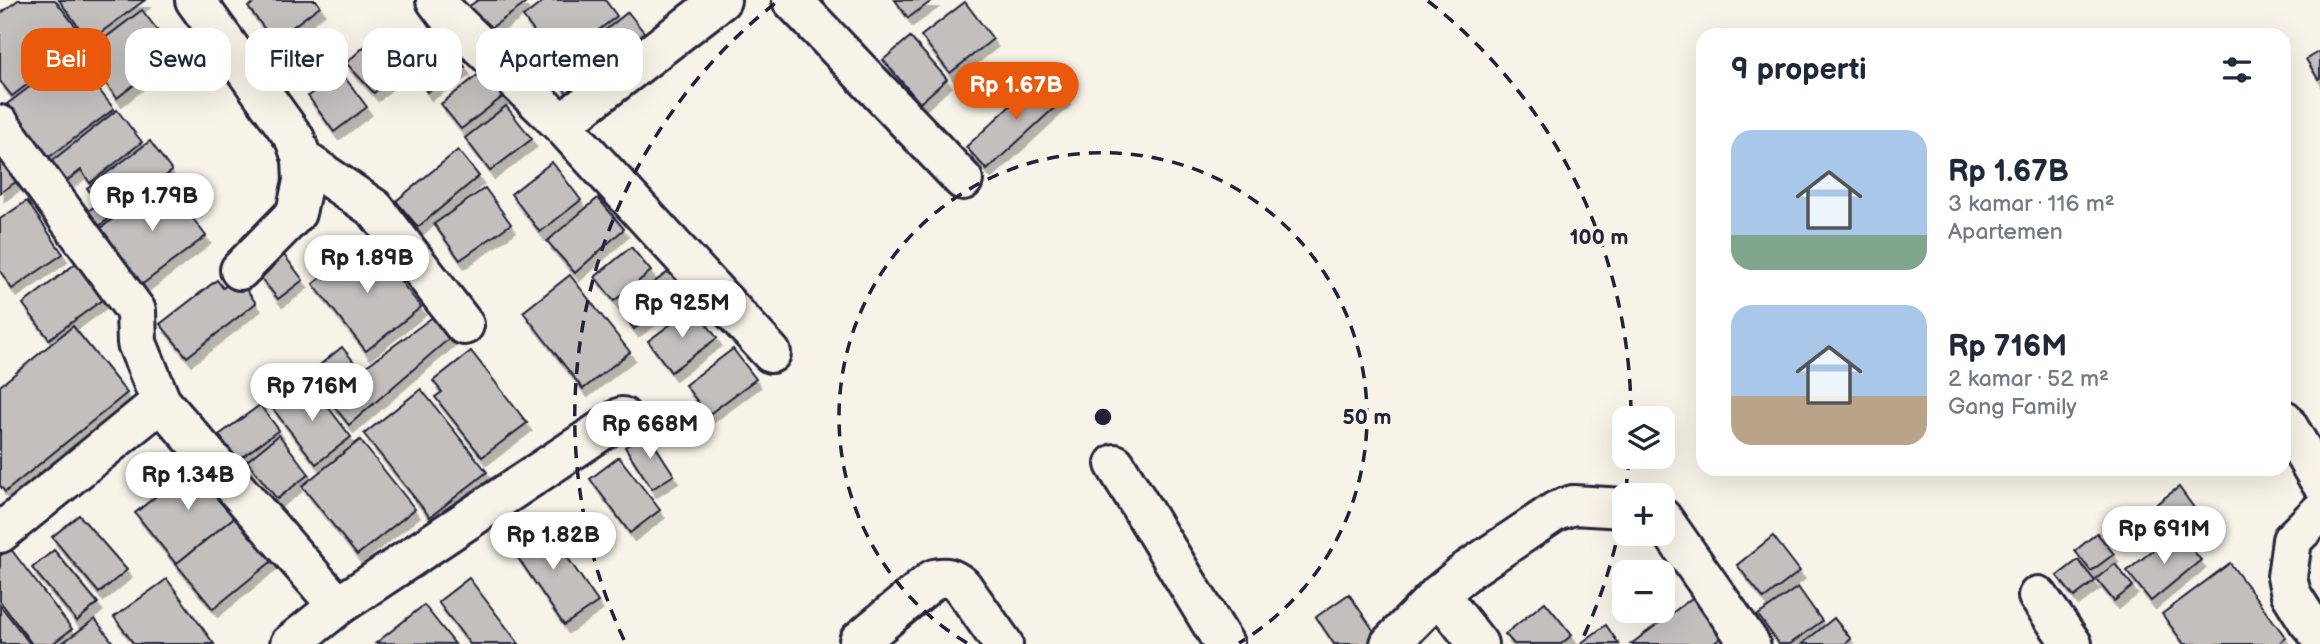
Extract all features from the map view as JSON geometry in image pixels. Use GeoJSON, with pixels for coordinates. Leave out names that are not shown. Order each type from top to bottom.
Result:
{"type":"FeatureCollection","features":[{"type":"Feature","properties":{"kind":"street"},"geometry":{"type":"LineString","coordinates":[[195,0],[295,139],[302,159],[303,181],[296,213],[240,270]]}},
{"type":"Feature","properties":{"kind":"street"},"geometry":{"type":"LineString","coordinates":[[436,0],[444,12],[561,124],[771,353]]}},
{"type":"Feature","properties":{"kind":"street"},"geometry":{"type":"LineString","coordinates":[[561,124],[721,0]]}},
{"type":"Feature","properties":{"kind":"street"},"geometry":{"type":"LineString","coordinates":[[792,0],[963,180]]}},
{"type":"Feature","properties":{"kind":"street"},"geometry":{"type":"LineString","coordinates":[[0,125],[136,311],[137,343],[161,402],[338,606]]}},
{"type":"Feature","properties":{"kind":"street"},"geometry":{"type":"LineString","coordinates":[[302,159],[375,209],[464,325]]}},
{"type":"Feature","properties":{"kind":"street"},"geometry":{"type":"LineString","coordinates":[[0,533],[161,402]]}},
{"type":"Feature","properties":{"kind":"street"},"geometry":{"type":"LineString","coordinates":[[290,644],[338,606],[622,417]]}},
{"type":"Feature","properties":{"kind":"street"},"geometry":{"type":"LineString","coordinates":[[2291,432],[2320,481]]}},
{"type":"Feature","properties":{"kind":"street"},"geometry":{"type":"LineString","coordinates":[[1115,464],[1224,644]]}},
{"type":"Feature","properties":{"kind":"street"},"geometry":{"type":"LineString","coordinates":[[1390,644],[1439,594],[1468,570],[1556,511],[1573,505],[1612,507]]}},
{"type":"Feature","properties":{"kind":"street"},"geometry":{"type":"LineString","coordinates":[[2320,512],[2292,540],[2287,578],[2291,594],[2320,635]]}},
{"type":"Feature","properties":{"kind":"street"},"geometry":{"type":"LineString","coordinates":[[1675,537],[1750,644]]}},
{"type":"Feature","properties":{"kind":"street"},"geometry":{"type":"LineString","coordinates":[[859,643],[934,579],[944,577],[953,579],[962,586],[1003,644]]}},
{"type":"Feature","properties":{"kind":"street"},"geometry":{"type":"LineString","coordinates":[[1439,594],[1478,644]]}},
{"type":"Feature","properties":{"kind":"street"},"geometry":{"type":"LineString","coordinates":[[2038,596],[2073,644]]}},
{"type":"Feature","properties":{"kind":"building"},"geometry":{"type":"Polygon","coordinates":[[[18,0],[55,0],[77,28],[21,28],[21,89],[12,96],[0,81],[0,14],[18,0]]]}},
{"type":"Feature","properties":{"kind":"building"},"geometry":{"type":"Polygon","coordinates":[[[59,0],[145,0],[107,28],[79,28],[59,0]]]}},
{"type":"Feature","properties":{"kind":"building"},"geometry":{"type":"Polygon","coordinates":[[[258,0],[316,0],[320,6],[291,28],[264,28],[248,7],[258,0]]]}},
{"type":"Feature","properties":{"kind":"building"},"geometry":{"type":"Polygon","coordinates":[[[478,0],[523,0],[525,4],[491,28],[482,28],[468,7],[478,0]]]}},
{"type":"Feature","properties":{"kind":"building"},"geometry":{"type":"Polygon","coordinates":[[[545,0],[605,0],[617,16],[601,28],[532,28],[523,17],[545,0]]]}},
{"type":"Feature","properties":{"kind":"building"},"geometry":{"type":"Polygon","coordinates":[[[895,0],[933,0],[908,18],[895,0]]]}},
{"type":"Feature","properties":{"kind":"building"},"geometry":{"type":"Polygon","coordinates":[[[965,2],[993,39],[950,73],[921,36],[965,2]]]}},
{"type":"Feature","properties":{"kind":"building"},"geometry":{"type":"Polygon","coordinates":[[[142,10],[156,28],[125,28],[126,91],[117,98],[111,90],[111,34],[142,10]]]}},
{"type":"Feature","properties":{"kind":"building"},"geometry":{"type":"Polygon","coordinates":[[[628,12],[641,28],[608,28],[628,12]]]}},
{"type":"Feature","properties":{"kind":"building"},"geometry":{"type":"Polygon","coordinates":[[[910,37],[947,79],[920,103],[883,60],[910,37]]]}},
{"type":"Feature","properties":{"kind":"building"},"geometry":{"type":"Polygon","coordinates":[[[362,49],[362,80],[348,65],[348,61],[362,49]]]}},
{"type":"Feature","properties":{"kind":"building"},"geometry":{"type":"Polygon","coordinates":[[[2320,51],[2320,78],[2318,79],[2306,59],[2320,51]]]}},
{"type":"Feature","properties":{"kind":"building"},"geometry":{"type":"Polygon","coordinates":[[[1044,74],[1066,97],[987,170],[966,147],[1044,74]]]}},
{"type":"Feature","properties":{"kind":"building"},"geometry":{"type":"Polygon","coordinates":[[[476,76],[476,91],[502,91],[505,95],[461,129],[441,104],[457,91],[462,91],[462,87],[476,76]]]}},
{"type":"Feature","properties":{"kind":"building"},"geometry":{"type":"Polygon","coordinates":[[[348,82],[367,107],[334,132],[308,96],[314,91],[348,91],[348,82]]]}},
{"type":"Feature","properties":{"kind":"building"},"geometry":{"type":"Polygon","coordinates":[[[24,91],[100,91],[114,109],[48,158],[7,104],[24,91]]]}},
{"type":"Feature","properties":{"kind":"building"},"geometry":{"type":"Polygon","coordinates":[[[565,91],[579,91],[571,98],[565,91]]]}},
{"type":"Feature","properties":{"kind":"building"},"geometry":{"type":"Polygon","coordinates":[[[506,106],[532,139],[490,171],[465,138],[506,106]]]}},
{"type":"Feature","properties":{"kind":"building"},"geometry":{"type":"Polygon","coordinates":[[[117,110],[142,142],[90,183],[81,170],[64,183],[49,163],[117,110]]]}},
{"type":"Feature","properties":{"kind":"building"},"geometry":{"type":"Polygon","coordinates":[[[150,141],[172,171],[95,229],[84,214],[98,204],[87,188],[150,141]]]}},
{"type":"Feature","properties":{"kind":"building"},"geometry":{"type":"Polygon","coordinates":[[[458,150],[479,176],[418,227],[396,201],[458,150]]]}},
{"type":"Feature","properties":{"kind":"building"},"geometry":{"type":"Polygon","coordinates":[[[0,151],[20,179],[0,193],[0,151]]]}},
{"type":"Feature","properties":{"kind":"building"},"geometry":{"type":"Polygon","coordinates":[[[552,162],[581,200],[540,232],[511,194],[552,162]]]}},
{"type":"Feature","properties":{"kind":"building"},"geometry":{"type":"Polygon","coordinates":[[[164,180],[206,236],[140,286],[97,231],[164,180]]]}},
{"type":"Feature","properties":{"kind":"building"},"geometry":{"type":"Polygon","coordinates":[[[485,188],[511,224],[460,260],[434,224],[485,188]]]}},
{"type":"Feature","properties":{"kind":"building"},"geometry":{"type":"Polygon","coordinates":[[[598,198],[624,229],[575,273],[547,241],[598,198]]]}},
{"type":"Feature","properties":{"kind":"building"},"geometry":{"type":"Polygon","coordinates":[[[27,201],[63,254],[12,289],[0,271],[0,219],[27,201]]]}},
{"type":"Feature","properties":{"kind":"building"},"geometry":{"type":"Polygon","coordinates":[[[368,240],[421,307],[366,351],[313,284],[368,240]]]}},
{"type":"Feature","properties":{"kind":"building"},"geometry":{"type":"Polygon","coordinates":[[[631,247],[651,271],[614,301],[595,277],[631,247]]]}},
{"type":"Feature","properties":{"kind":"building"},"geometry":{"type":"Polygon","coordinates":[[[284,255],[303,280],[278,299],[258,274],[284,255]]]}},
{"type":"Feature","properties":{"kind":"building"},"geometry":{"type":"Polygon","coordinates":[[[79,261],[106,297],[49,339],[23,304],[79,261]]]}},
{"type":"Feature","properties":{"kind":"building"},"geometry":{"type":"Polygon","coordinates":[[[671,270],[686,291],[634,329],[619,308],[671,270]]]}},
{"type":"Feature","properties":{"kind":"building"},"geometry":{"type":"Polygon","coordinates":[[[570,275],[630,352],[583,389],[523,312],[570,275]]]}},
{"type":"Feature","properties":{"kind":"building"},"geometry":{"type":"Polygon","coordinates":[[[237,277],[256,303],[187,357],[160,324],[217,280],[223,288],[237,277]]]}},
{"type":"Feature","properties":{"kind":"building"},"geometry":{"type":"Polygon","coordinates":[[[694,307],[717,338],[671,372],[648,341],[694,307]]]}},
{"type":"Feature","properties":{"kind":"building"},"geometry":{"type":"Polygon","coordinates":[[[434,316],[452,336],[349,425],[326,396],[434,316]]]}},
{"type":"Feature","properties":{"kind":"building"},"geometry":{"type":"Polygon","coordinates":[[[73,326],[127,393],[5,492],[0,486],[0,386],[73,326]]]}},
{"type":"Feature","properties":{"kind":"building"},"geometry":{"type":"Polygon","coordinates":[[[342,347],[358,367],[331,389],[315,369],[342,347]]]}},
{"type":"Feature","properties":{"kind":"building"},"geometry":{"type":"Polygon","coordinates":[[[733,349],[756,379],[708,415],[685,385],[733,349]]]}},
{"type":"Feature","properties":{"kind":"building"},"geometry":{"type":"Polygon","coordinates":[[[471,351],[527,423],[482,457],[435,397],[442,392],[433,381],[471,351]]]}},
{"type":"Feature","properties":{"kind":"building"},"geometry":{"type":"Polygon","coordinates":[[[308,381],[351,437],[316,464],[273,409],[308,381]]]}},
{"type":"Feature","properties":{"kind":"building"},"geometry":{"type":"Polygon","coordinates":[[[421,389],[487,472],[430,517],[364,434],[421,389]]]}},
{"type":"Feature","properties":{"kind":"building"},"geometry":{"type":"Polygon","coordinates":[[[260,405],[279,430],[238,460],[219,435],[260,405]]]}},
{"type":"Feature","properties":{"kind":"building"},"geometry":{"type":"Polygon","coordinates":[[[647,433],[674,475],[652,489],[625,447],[647,433]]]}},
{"type":"Feature","properties":{"kind":"building"},"geometry":{"type":"Polygon","coordinates":[[[279,435],[309,474],[277,499],[247,461],[279,435]]]}},
{"type":"Feature","properties":{"kind":"building"},"geometry":{"type":"Polygon","coordinates":[[[360,440],[415,509],[357,555],[302,486],[360,440]]]}},
{"type":"Feature","properties":{"kind":"building"},"geometry":{"type":"Polygon","coordinates":[[[619,457],[660,510],[630,533],[590,479],[619,457]]]}},
{"type":"Feature","properties":{"kind":"building"},"geometry":{"type":"Polygon","coordinates":[[[200,461],[241,512],[176,564],[135,513],[200,461]]]}},
{"type":"Feature","properties":{"kind":"building"},"geometry":{"type":"Polygon","coordinates":[[[2179,487],[2197,512],[2156,541],[2139,517],[2179,487]]]}},
{"type":"Feature","properties":{"kind":"building"},"geometry":{"type":"Polygon","coordinates":[[[241,512],[277,557],[213,609],[176,564],[241,512]]]}},
{"type":"Feature","properties":{"kind":"building"},"geometry":{"type":"Polygon","coordinates":[[[79,515],[127,570],[99,593],[52,537],[79,515]]]}},
{"type":"Feature","properties":{"kind":"building"},"geometry":{"type":"Polygon","coordinates":[[[542,520],[598,602],[564,625],[508,543],[542,520]]]}},
{"type":"Feature","properties":{"kind":"building"},"geometry":{"type":"Polygon","coordinates":[[[2177,531],[2201,560],[2151,601],[2127,571],[2177,531]]]}},
{"type":"Feature","properties":{"kind":"building"},"geometry":{"type":"Polygon","coordinates":[[[2097,533],[2114,554],[2091,571],[2075,551],[2097,533]]]}},
{"type":"Feature","properties":{"kind":"building"},"geometry":{"type":"Polygon","coordinates":[[[1773,536],[1800,571],[1764,599],[1737,565],[1773,536]]]}},
{"type":"Feature","properties":{"kind":"building"},"geometry":{"type":"Polygon","coordinates":[[[10,548],[72,629],[52,644],[32,644],[0,601],[0,556],[10,548]]]}},
{"type":"Feature","properties":{"kind":"building"},"geometry":{"type":"Polygon","coordinates":[[[54,550],[98,603],[77,621],[32,568],[54,550]]]}},
{"type":"Feature","properties":{"kind":"building"},"geometry":{"type":"Polygon","coordinates":[[[2078,560],[2095,581],[2074,597],[2057,576],[2078,560]]]}},
{"type":"Feature","properties":{"kind":"building"},"geometry":{"type":"Polygon","coordinates":[[[2230,563],[2286,638],[2278,644],[2184,644],[2162,614],[2230,563]]]}},
{"type":"Feature","properties":{"kind":"building"},"geometry":{"type":"Polygon","coordinates":[[[2115,564],[2133,586],[2114,601],[2096,579],[2115,564]]]}},
{"type":"Feature","properties":{"kind":"building"},"geometry":{"type":"Polygon","coordinates":[[[469,578],[519,644],[470,644],[438,602],[469,578]]]}},
{"type":"Feature","properties":{"kind":"building"},"geometry":{"type":"Polygon","coordinates":[[[167,579],[214,644],[134,644],[114,617],[167,579]]]}},
{"type":"Feature","properties":{"kind":"building"},"geometry":{"type":"Polygon","coordinates":[[[1798,587],[1822,621],[1790,644],[1779,644],[1758,615],[1798,587]]]}},
{"type":"Feature","properties":{"kind":"building"},"geometry":{"type":"Polygon","coordinates":[[[1700,592],[1730,631],[1713,644],[1631,644],[1659,623],[1675,623],[1675,611],[1700,592]]]}},
{"type":"Feature","properties":{"kind":"building"},"geometry":{"type":"Polygon","coordinates":[[[1349,594],[1382,643],[1334,644],[1316,617],[1349,594]]]}},
{"type":"Feature","properties":{"kind":"building"},"geometry":{"type":"Polygon","coordinates":[[[1545,602],[1572,635],[1561,644],[1514,644],[1505,634],[1545,602]]]}},
{"type":"Feature","properties":{"kind":"building"},"geometry":{"type":"Polygon","coordinates":[[[0,605],[30,644],[0,644],[0,605]]]}},
{"type":"Feature","properties":{"kind":"building"},"geometry":{"type":"Polygon","coordinates":[[[424,605],[455,644],[376,643],[424,605]]]}},
{"type":"Feature","properties":{"kind":"building"},"geometry":{"type":"Polygon","coordinates":[[[1834,618],[1851,639],[1845,644],[1802,644],[1834,618]]]}},
{"type":"Feature","properties":{"kind":"building"},"geometry":{"type":"Polygon","coordinates":[[[95,619],[114,644],[61,644],[95,619]]]}},
{"type":"Feature","properties":{"kind":"building"},"geometry":{"type":"Polygon","coordinates":[[[1606,625],[1619,644],[1580,644],[1606,625]]]}}]}
